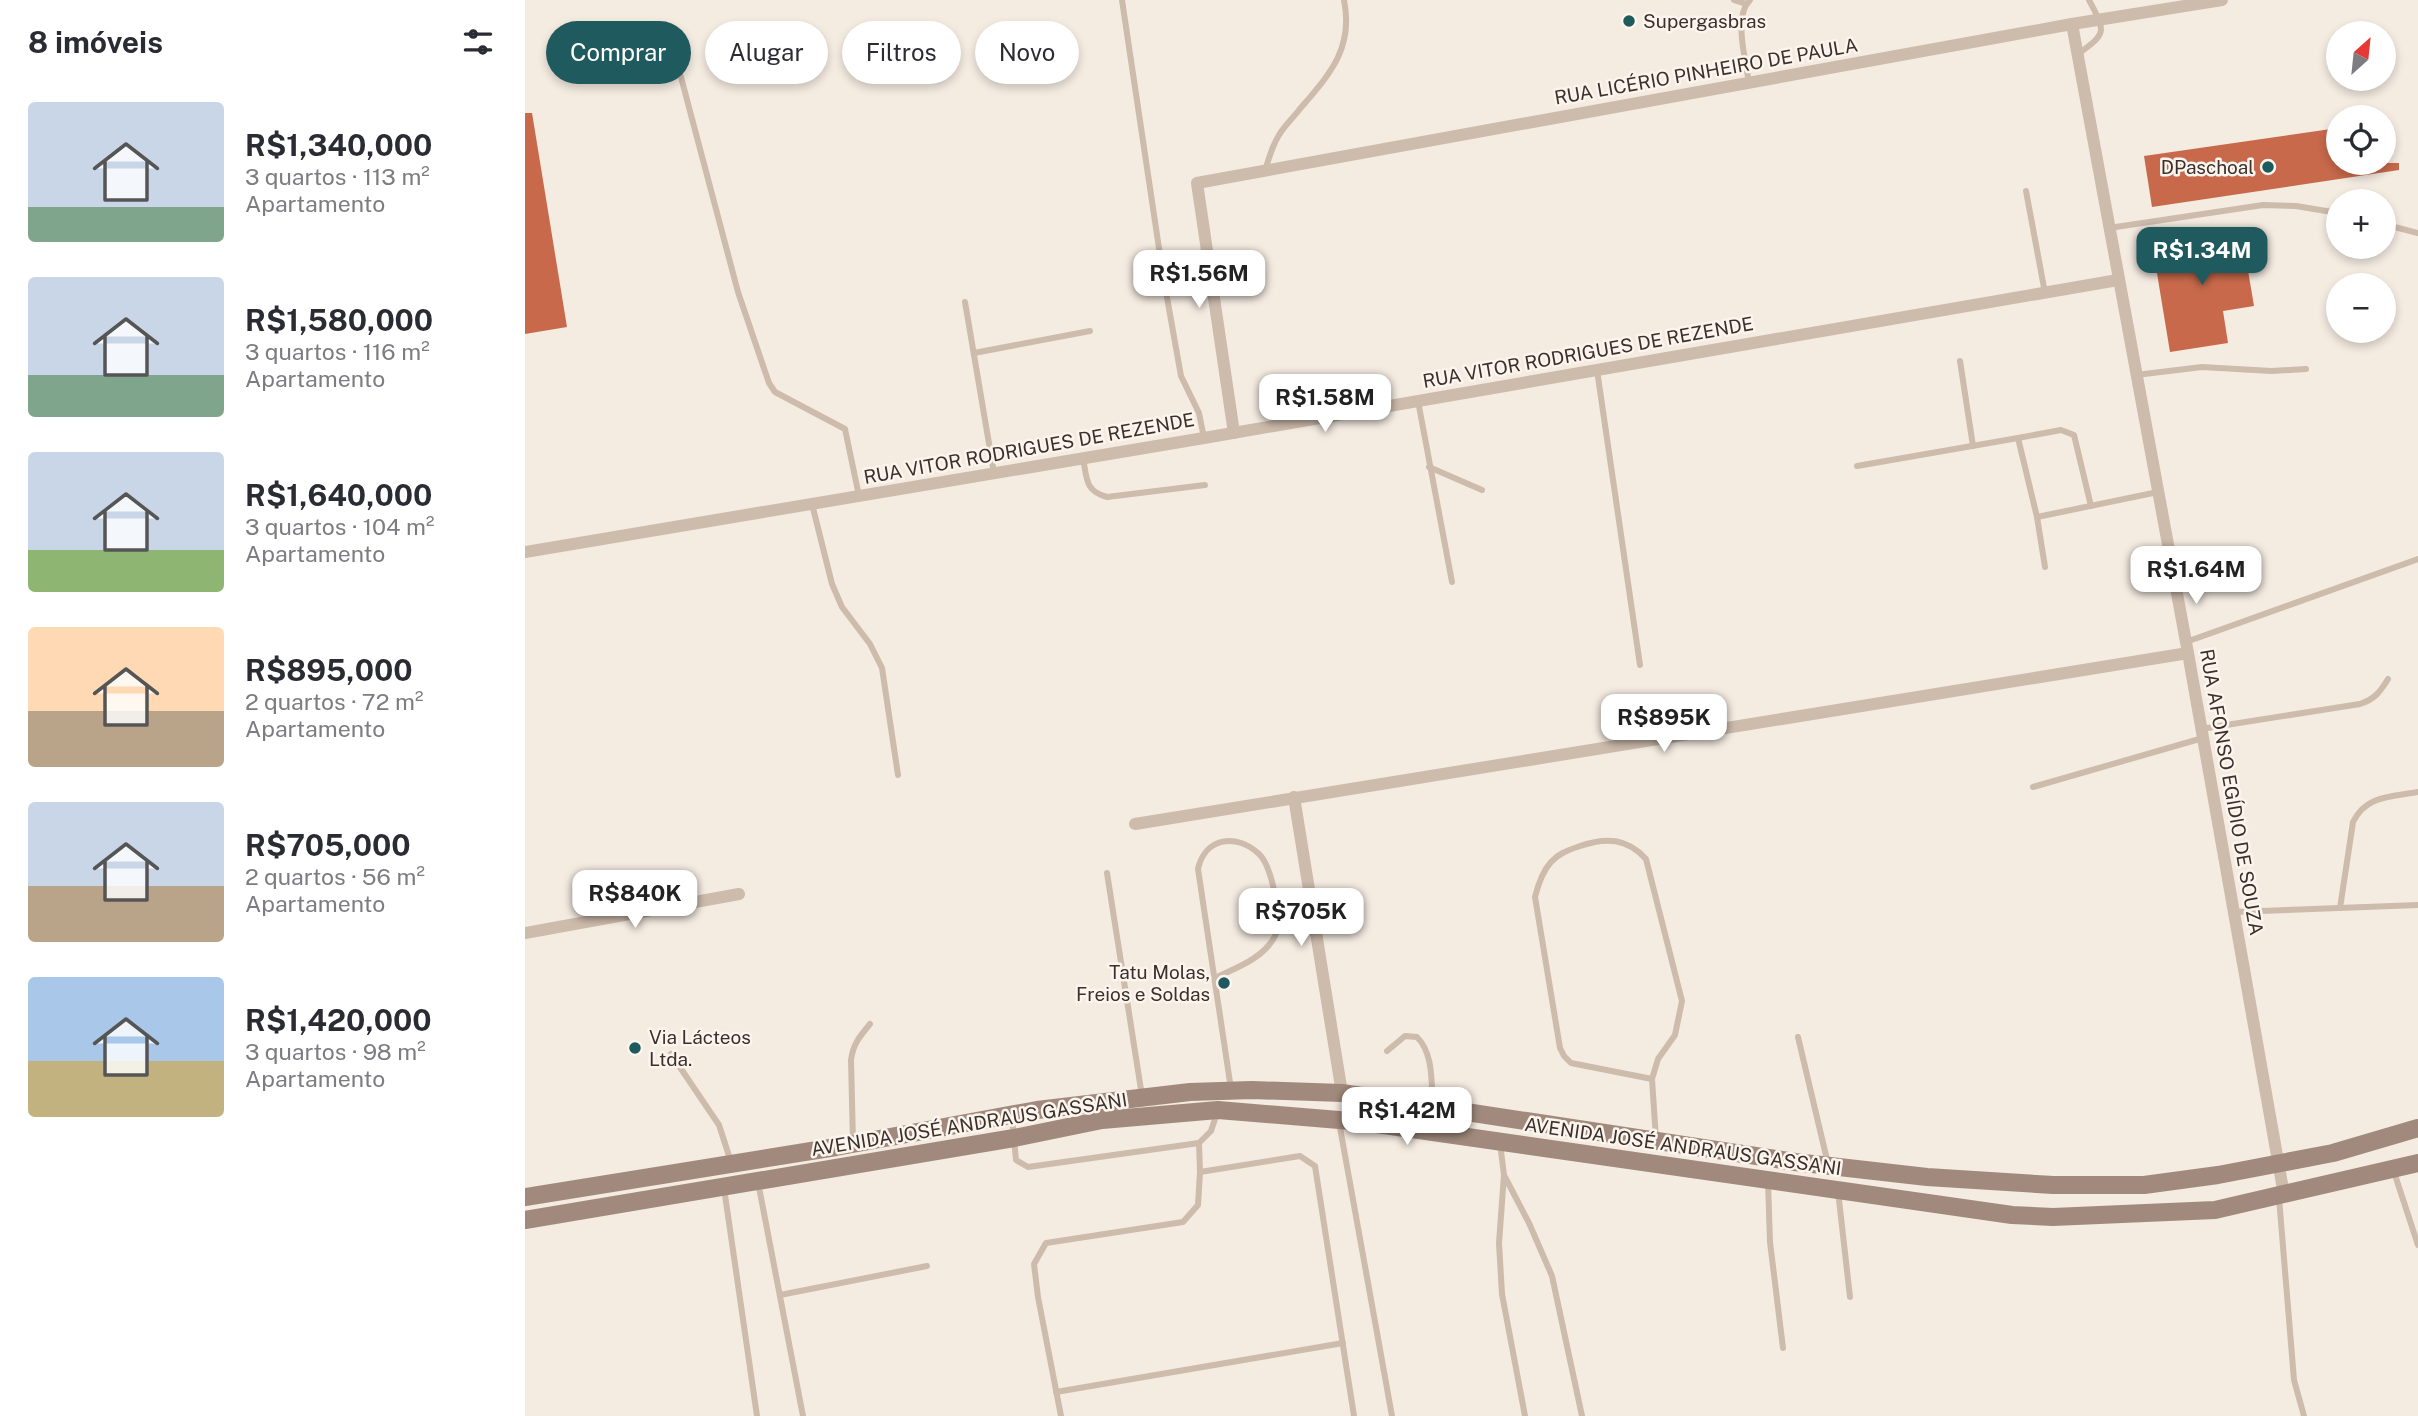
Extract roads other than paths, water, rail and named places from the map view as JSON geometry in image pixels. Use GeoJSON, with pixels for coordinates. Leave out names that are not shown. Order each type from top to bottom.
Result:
{"type":"FeatureCollection","features":[{"type":"Feature","properties":{"kind":"main road","name":"AVENIDA JOSÉ ANDRAUS GASSANI"},"geometry":{"type":"LineString","coordinates":[[525,1198],[1011,1115],[1190,1092],[1342,1093],[1795,1162],[1963,1180],[2053,1185],[2144,1185],[2333,1153],[2418,1128]]}},
{"type":"Feature","properties":{"kind":"main road","name":"AVENIDA JOSÉ ANDRAUS GASSANI"},"geometry":{"type":"LineString","coordinates":[[525,1220],[1014,1138],[1102,1120],[1218,1111],[1339,1120],[2012,1214],[2053,1217],[2215,1210],[2418,1163]]}},
{"type":"Feature","properties":{"kind":"main road"},"geometry":{"type":"LineString","coordinates":[[1518,1144],[1520,1120]]}},
{"type":"Feature","properties":{"kind":"main road"},"geometry":{"type":"LineString","coordinates":[[750,1161],[755,1180]]}},
{"type":"Feature","properties":{"kind":"main road"},"geometry":{"type":"LineString","coordinates":[[1792,1183],[1795,1162]]}},
{"type":"Feature","properties":{"kind":"main road"},"geometry":{"type":"LineString","coordinates":[[2053,1185],[2053,1217]]}},
{"type":"Feature","properties":{"kind":"street","name":"RUA LICÉRIO PINHEIRO DE PAULA"},"geometry":{"type":"LineString","coordinates":[[1234,433],[1198,183],[2072,24],[2220,0]]}},
{"type":"Feature","properties":{"kind":"street","name":"RUA AFONSO EGÍDIO DE SOUZA"},"geometry":{"type":"LineString","coordinates":[[2072,24],[2187,648],[2281,1195]]}},
{"type":"Feature","properties":{"kind":"street","name":"RUA VITOR RODRIGUES DE REZENDE"},"geometry":{"type":"LineString","coordinates":[[525,552],[2118,280]]}},
{"type":"Feature","properties":{"kind":"street"},"geometry":{"type":"LineString","coordinates":[[1135,824],[2187,648]]}},
{"type":"Feature","properties":{"kind":"street"},"geometry":{"type":"LineString","coordinates":[[1294,797],[1342,1093]]}},
{"type":"Feature","properties":{"kind":"street"},"geometry":{"type":"LineString","coordinates":[[525,933],[739,894]]}},
{"type":"Feature","properties":{"kind":"lane"},"geometry":{"type":"LineString","coordinates":[[1122,0],[1163,275],[1181,376],[1199,413],[1204,438]]}},
{"type":"Feature","properties":{"kind":"lane"},"geometry":{"type":"LineString","coordinates":[[1265,170],[1280,133],[1329,75],[1338,59],[1345,34],[1344,0]]}},
{"type":"Feature","properties":{"kind":"lane"},"geometry":{"type":"LineString","coordinates":[[1734,0],[1748,2],[1742,14],[1741,28],[1749,83]]}},
{"type":"Feature","properties":{"kind":"lane"},"geometry":{"type":"LineString","coordinates":[[2078,54],[2099,40],[2102,30],[2100,20],[2089,0]]}},
{"type":"Feature","properties":{"kind":"lane"},"geometry":{"type":"LineString","coordinates":[[683,84],[738,292],[769,383],[775,392],[845,429],[859,496]]}},
{"type":"Feature","properties":{"kind":"lane"},"geometry":{"type":"LineString","coordinates":[[2026,191],[2045,293]]}},
{"type":"Feature","properties":{"kind":"lane"},"geometry":{"type":"LineString","coordinates":[[2109,228],[2263,205],[2296,205],[2326,211]]}},
{"type":"Feature","properties":{"kind":"lane"},"geometry":{"type":"LineString","coordinates":[[2396,227],[2418,233]]}},
{"type":"Feature","properties":{"kind":"lane"},"geometry":{"type":"LineString","coordinates":[[965,302],[994,473]]}},
{"type":"Feature","properties":{"kind":"lane"},"geometry":{"type":"LineString","coordinates":[[974,353],[1090,331]]}},
{"type":"Feature","properties":{"kind":"lane"},"geometry":{"type":"LineString","coordinates":[[1960,361],[1973,446]]}},
{"type":"Feature","properties":{"kind":"lane"},"geometry":{"type":"LineString","coordinates":[[2136,375],[2202,367],[2271,371],[2306,369]]}},
{"type":"Feature","properties":{"kind":"lane"},"geometry":{"type":"LineString","coordinates":[[1597,370],[1640,665]]}},
{"type":"Feature","properties":{"kind":"lane"},"geometry":{"type":"LineString","coordinates":[[1418,401],[1452,582]]}},
{"type":"Feature","properties":{"kind":"lane"},"geometry":{"type":"LineString","coordinates":[[1857,466],[2061,430],[2074,435],[2091,506]]}},
{"type":"Feature","properties":{"kind":"lane"},"geometry":{"type":"LineString","coordinates":[[2018,439],[2046,567]]}},
{"type":"Feature","properties":{"kind":"lane"},"geometry":{"type":"LineString","coordinates":[[1083,458],[1092,491],[1107,497],[1205,485]]}},
{"type":"Feature","properties":{"kind":"lane"},"geometry":{"type":"LineString","coordinates":[[1429,467],[1482,490]]}},
{"type":"Feature","properties":{"kind":"lane"},"geometry":{"type":"LineString","coordinates":[[2037,517],[2158,492]]}},
{"type":"Feature","properties":{"kind":"lane"},"geometry":{"type":"LineString","coordinates":[[812,504],[837,596],[842,607],[870,644],[882,668],[898,775]]}},
{"type":"Feature","properties":{"kind":"lane"},"geometry":{"type":"LineString","coordinates":[[2187,648],[2418,559]]}},
{"type":"Feature","properties":{"kind":"lane"},"geometry":{"type":"LineString","coordinates":[[2033,787],[2202,733],[2371,701],[2388,679]]}},
{"type":"Feature","properties":{"kind":"lane"},"geometry":{"type":"LineString","coordinates":[[2340,908],[2353,822],[2358,813],[2370,802],[2418,792]]}},
{"type":"Feature","properties":{"kind":"lane"},"geometry":{"type":"LineString","coordinates":[[1652,1079],[1571,1063],[1560,1048],[1535,897],[1540,879],[1551,861],[1565,851],[1613,839],[1637,849],[1646,859],[1682,1001],[1675,1035],[1658,1059],[1652,1079],[1656,1141]]}},
{"type":"Feature","properties":{"kind":"lane"},"geometry":{"type":"LineString","coordinates":[[1215,978],[1249,961],[1269,946],[1279,921],[1269,870],[1262,856],[1250,847],[1233,842],[1220,841],[1208,847],[1201,857],[1198,869],[1231,1091]]}},
{"type":"Feature","properties":{"kind":"lane"},"geometry":{"type":"LineString","coordinates":[[1107,873],[1143,1098]]}},
{"type":"Feature","properties":{"kind":"lane"},"geometry":{"type":"LineString","coordinates":[[2233,912],[2418,905]]}},
{"type":"Feature","properties":{"kind":"lane"},"geometry":{"type":"LineString","coordinates":[[853,1144],[851,1060],[858,1038],[870,1024]]}},
{"type":"Feature","properties":{"kind":"lane"},"geometry":{"type":"LineString","coordinates":[[1387,1051],[1405,1036],[1417,1037],[1422,1042],[1429,1061],[1433,1108]]}},
{"type":"Feature","properties":{"kind":"lane"},"geometry":{"type":"LineString","coordinates":[[1798,1037],[1828,1166]]}},
{"type":"Feature","properties":{"kind":"lane"},"geometry":{"type":"LineString","coordinates":[[671,1054],[719,1125],[731,1164]]}},
{"type":"Feature","properties":{"kind":"lane"},"geometry":{"type":"LineString","coordinates":[[1011,1115],[1016,1160],[1028,1167],[1199,1143],[1211,1131],[1218,1111]]}},
{"type":"Feature","properties":{"kind":"lane"},"geometry":{"type":"LineString","coordinates":[[1339,1120],[1392,1416]]}},
{"type":"Feature","properties":{"kind":"lane"},"geometry":{"type":"LineString","coordinates":[[1500,1141],[1504,1175],[1499,1243],[1503,1294],[1525,1416]]}},
{"type":"Feature","properties":{"kind":"lane"},"geometry":{"type":"LineString","coordinates":[[1061,1416],[1034,1264],[1046,1243],[1183,1222],[1198,1205],[1199,1143]]}},
{"type":"Feature","properties":{"kind":"lane"},"geometry":{"type":"LineString","coordinates":[[1200,1172],[1300,1156],[1315,1166],[1354,1416]]}},
{"type":"Feature","properties":{"kind":"lane"},"geometry":{"type":"LineString","coordinates":[[2393,1170],[2418,1245]]}},
{"type":"Feature","properties":{"kind":"lane"},"geometry":{"type":"LineString","coordinates":[[1504,1175],[1552,1276],[1583,1416]]}},
{"type":"Feature","properties":{"kind":"lane"},"geometry":{"type":"LineString","coordinates":[[1768,1179],[1770,1242],[1783,1348]]}},
{"type":"Feature","properties":{"kind":"lane"},"geometry":{"type":"LineString","coordinates":[[755,1180],[803,1416]]}},
{"type":"Feature","properties":{"kind":"lane"},"geometry":{"type":"LineString","coordinates":[[724,1186],[757,1416]]}},
{"type":"Feature","properties":{"kind":"lane"},"geometry":{"type":"LineString","coordinates":[[1837,1189],[1850,1297]]}},
{"type":"Feature","properties":{"kind":"lane"},"geometry":{"type":"LineString","coordinates":[[2281,1195],[2294,1380],[2304,1416]]}},
{"type":"Feature","properties":{"kind":"lane"},"geometry":{"type":"LineString","coordinates":[[780,1295],[927,1266]]}},
{"type":"Feature","properties":{"kind":"lane"},"geometry":{"type":"LineString","coordinates":[[1056,1392],[1343,1343]]}},
{"type":"Feature","properties":{"kind":"place","name":"Supergasbras"},"geometry":{"type":"Point","coordinates":[1629,21]}},
{"type":"Feature","properties":{"kind":"place","name":"DPaschoal"},"geometry":{"type":"Point","coordinates":[2268,167]}},
{"type":"Feature","properties":{"kind":"place","name":"Tatu Molas, Freios e Soldas"},"geometry":{"type":"Point","coordinates":[1224,983]}},
{"type":"Feature","properties":{"kind":"place","name":"Via Lácteos Ltda."},"geometry":{"type":"Point","coordinates":[635,1048]}}]}
